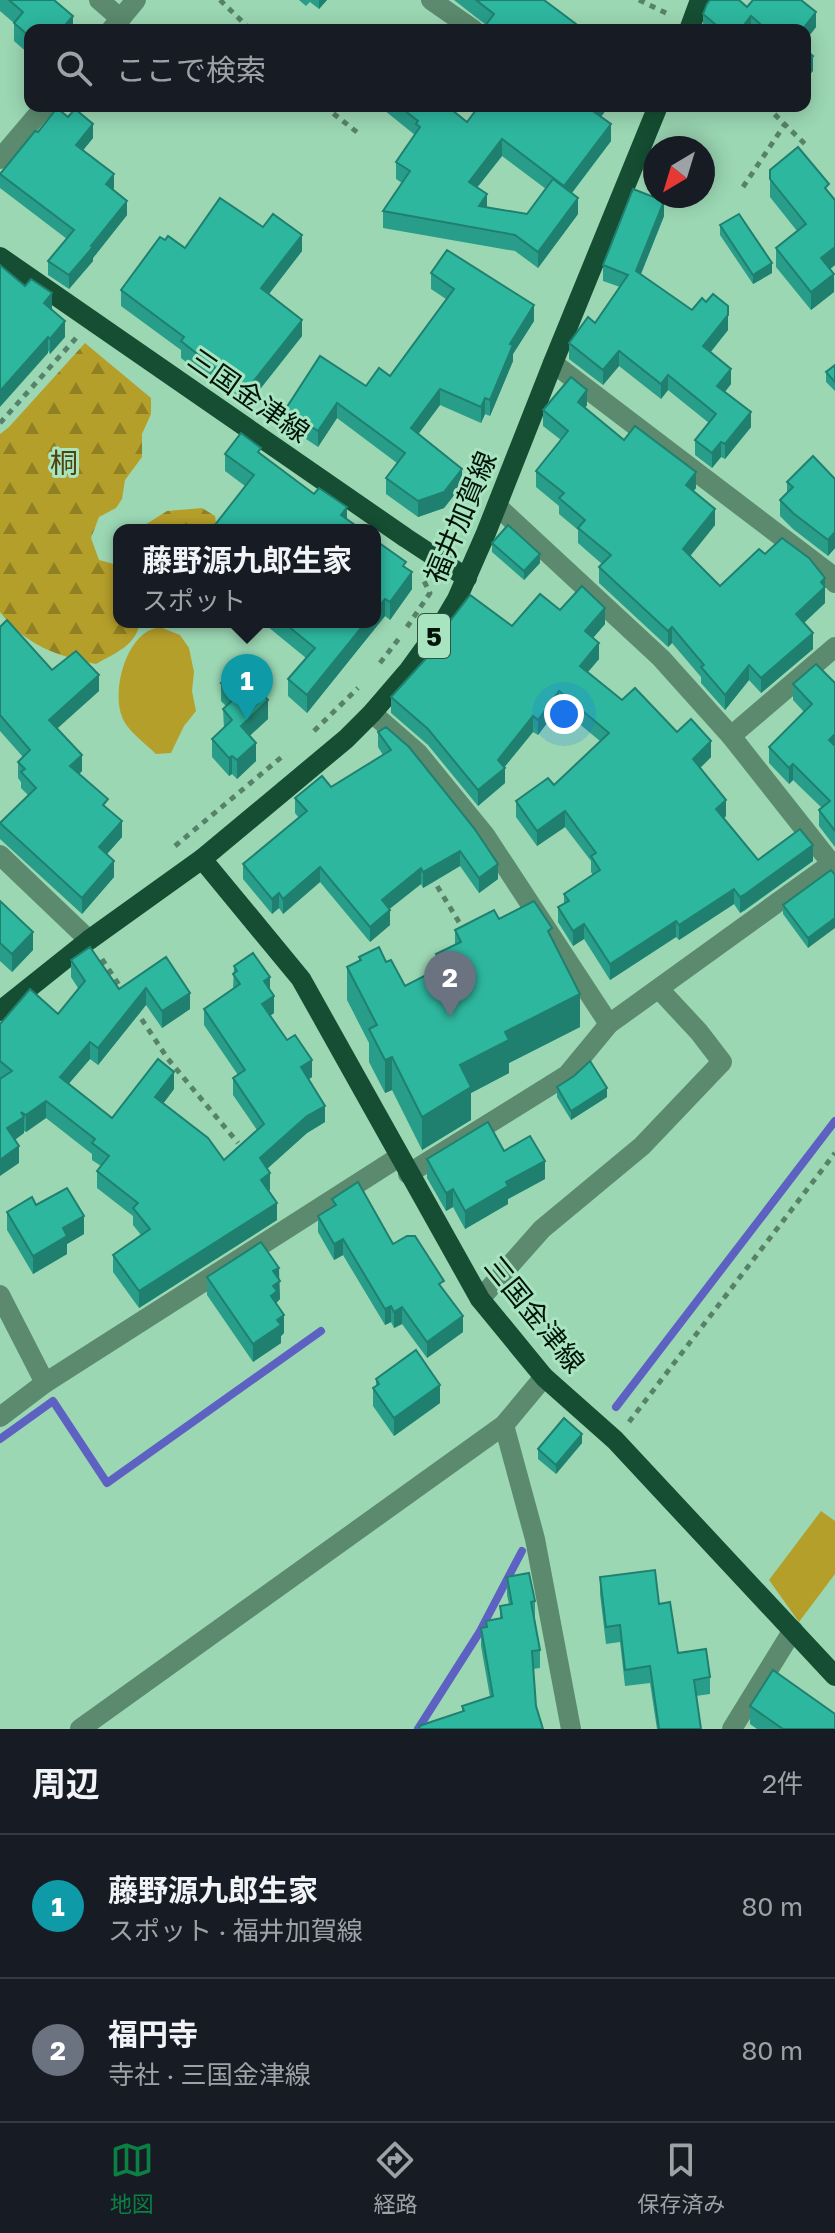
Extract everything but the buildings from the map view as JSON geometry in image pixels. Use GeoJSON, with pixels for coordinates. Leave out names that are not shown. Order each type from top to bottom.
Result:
{"type":"FeatureCollection","features":[{"type":"Feature","properties":{"kind":"main road"},"geometry":{"type":"LineString","coordinates":[[691,24],[700,0]]}},
{"type":"Feature","properties":{"kind":"main road","name":"福井加賀線"},"geometry":{"type":"LineString","coordinates":[[0,1011],[89,940],[202,859],[346,739],[409,670],[441,626],[467,578],[656,112]]}},
{"type":"Feature","properties":{"kind":"main road","name":"三国金津線"},"geometry":{"type":"LineString","coordinates":[[0,257],[467,578]]}},
{"type":"Feature","properties":{"kind":"main road","name":"三国金津線"},"geometry":{"type":"LineString","coordinates":[[202,859],[301,979],[480,1299],[544,1377],[615,1440],[835,1676]]}},
{"type":"Feature","properties":{"kind":"street"},"geometry":{"type":"LineString","coordinates":[[99,0],[116,24],[136,0]]}},
{"type":"Feature","properties":{"kind":"street"},"geometry":{"type":"LineString","coordinates":[[431,0],[465,24]]}},
{"type":"Feature","properties":{"kind":"street"},"geometry":{"type":"LineString","coordinates":[[0,159],[40,112]]}},
{"type":"Feature","properties":{"kind":"street"},"geometry":{"type":"LineString","coordinates":[[553,363],[833,576],[835,583]]}},
{"type":"Feature","properties":{"kind":"street"},"geometry":{"type":"LineString","coordinates":[[0,1417],[45,1383],[404,1165],[567,1075],[609,1024],[833,863],[731,736],[661,658],[497,506]]}},
{"type":"Feature","properties":{"kind":"street"},"geometry":{"type":"LineString","coordinates":[[731,736],[835,647]]}},
{"type":"Feature","properties":{"kind":"street"},"geometry":{"type":"LineString","coordinates":[[372,713],[418,753],[485,835],[609,1024]]}},
{"type":"Feature","properties":{"kind":"street"},"geometry":{"type":"LineString","coordinates":[[0,855],[89,940]]}},
{"type":"Feature","properties":{"kind":"street"},"geometry":{"type":"LineString","coordinates":[[480,1299],[542,1229],[642,1146],[722,1062],[659,989]]}},
{"type":"Feature","properties":{"kind":"street"},"geometry":{"type":"LineString","coordinates":[[0,1295],[45,1383]]}},
{"type":"Feature","properties":{"kind":"street"},"geometry":{"type":"LineString","coordinates":[[80,1729],[504,1425],[544,1377]]}},
{"type":"Feature","properties":{"kind":"street"},"geometry":{"type":"LineString","coordinates":[[504,1425],[535,1539],[571,1729]]}},
{"type":"Feature","properties":{"kind":"street"},"geometry":{"type":"LineString","coordinates":[[732,1729],[793,1630]]}},
{"type":"Feature","properties":{"kind":"path"},"geometry":{"type":"LineString","coordinates":[[220,0],[245,24]]}},
{"type":"Feature","properties":{"kind":"path"},"geometry":{"type":"LineString","coordinates":[[639,0],[666,13]]}},
{"type":"Feature","properties":{"kind":"path"},"geometry":{"type":"LineString","coordinates":[[332,112],[358,133]]}},
{"type":"Feature","properties":{"kind":"path"},"geometry":{"type":"LineString","coordinates":[[772,112],[808,147]]}},
{"type":"Feature","properties":{"kind":"path"},"geometry":{"type":"LineString","coordinates":[[743,187],[785,124]]}},
{"type":"Feature","properties":{"kind":"path"},"geometry":{"type":"LineString","coordinates":[[0,423],[81,333]]}},
{"type":"Feature","properties":{"kind":"path"},"geometry":{"type":"LineString","coordinates":[[376,668],[430,593],[420,574]]}},
{"type":"Feature","properties":{"kind":"path"},"geometry":{"type":"LineString","coordinates":[[303,740],[367,680]]}},
{"type":"Feature","properties":{"kind":"path"},"geometry":{"type":"LineString","coordinates":[[170,850],[291,750]]}},
{"type":"Feature","properties":{"kind":"path"},"geometry":{"type":"LineString","coordinates":[[426,868],[466,933]]}},
{"type":"Feature","properties":{"kind":"path"},"geometry":{"type":"LineString","coordinates":[[101,957],[126,995]]}},
{"type":"Feature","properties":{"kind":"path"},"geometry":{"type":"LineString","coordinates":[[134,1008],[168,1059],[238,1143]]}},
{"type":"Feature","properties":{"kind":"path"},"geometry":{"type":"LineString","coordinates":[[615,1440],[835,1153]]}},
{"type":"Feature","properties":{"kind":"green space","name":"桐"},"geometry":{"type":"Polygon","coordinates":[[[85,343],[151,398],[151,414],[142,434],[142,457],[125,480],[122,499],[116,508],[99,517],[91,538],[99,560],[113,564],[113,628],[138,628],[129,643],[96,664],[68,657],[31,641],[0,612],[0,434],[85,343]]]}},
{"type":"Feature","properties":{"kind":"green space","name":"桐"},"geometry":{"type":"Polygon","coordinates":[[[202,508],[215,516],[216,524],[146,524],[167,511],[202,508]]]}},
{"type":"Feature","properties":{"kind":"green space"},"geometry":{"type":"Polygon","coordinates":[[[162,628],[180,635],[189,648],[194,672],[192,691],[196,711],[184,726],[171,753],[156,754],[125,723],[121,712],[119,687],[126,660],[139,638],[148,631],[162,628]]]}},
{"type":"Feature","properties":{"kind":"green space"},"geometry":{"type":"Polygon","coordinates":[[[821,1511],[835,1521],[835,1574],[799,1622],[769,1580],[821,1511]]]}},
{"type":"Feature","properties":{"kind":"waterway"},"geometry":{"type":"LineString","coordinates":[[616,1407],[835,1121]]}},
{"type":"Feature","properties":{"kind":"waterway"},"geometry":{"type":"LineString","coordinates":[[0,1439],[53,1401],[107,1483],[321,1331]]}},
{"type":"Feature","properties":{"kind":"waterway"},"geometry":{"type":"LineString","coordinates":[[418,1729],[479,1633],[522,1551]]}},
{"type":"Feature","properties":{"kind":"place","name":"藤野源九郎生家"},"geometry":{"type":"Point","coordinates":[247,720]}},
{"type":"Feature","properties":{"kind":"place","name":"福円寺"},"geometry":{"type":"Point","coordinates":[450,1017]}}]}
